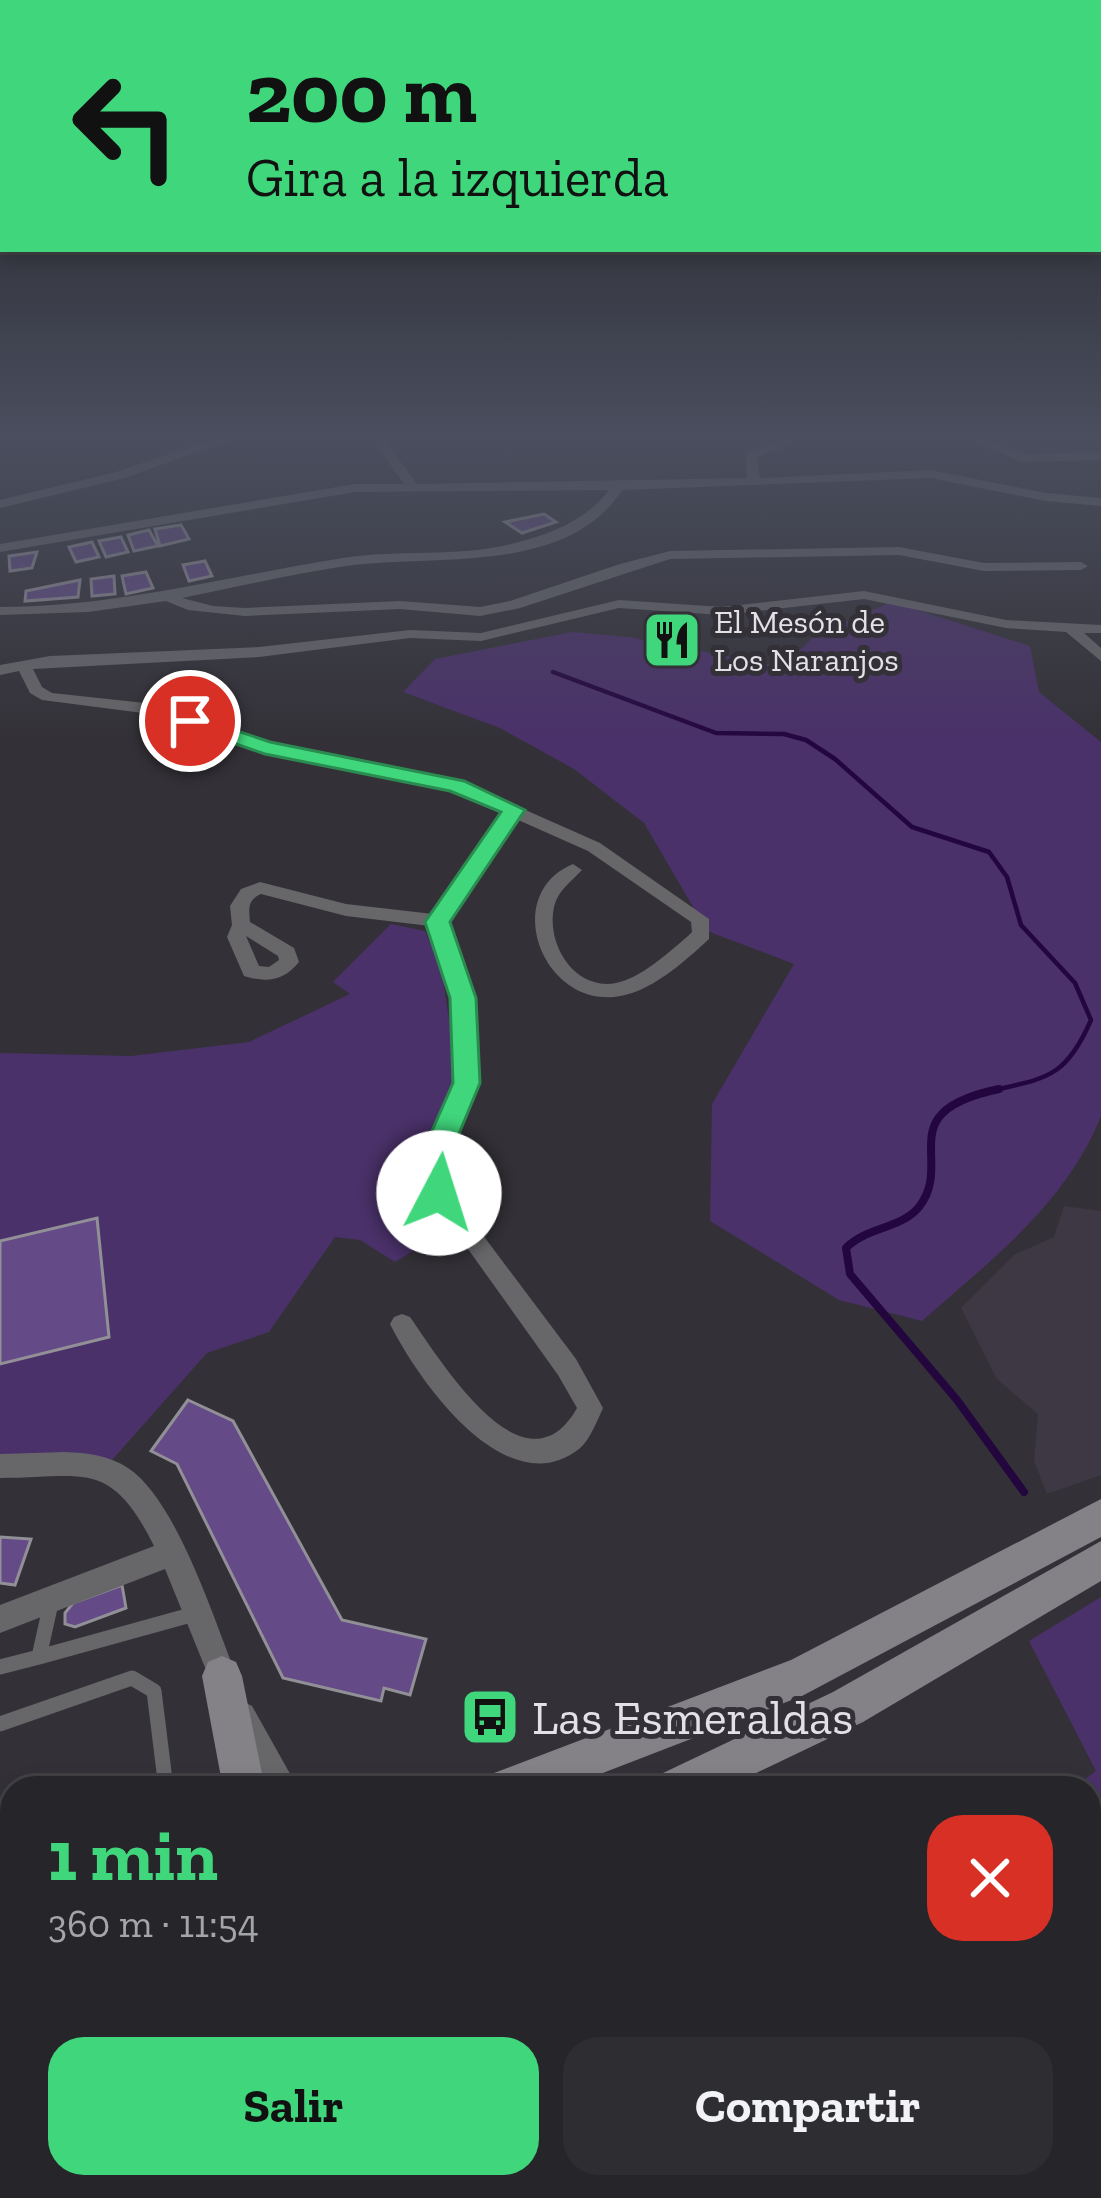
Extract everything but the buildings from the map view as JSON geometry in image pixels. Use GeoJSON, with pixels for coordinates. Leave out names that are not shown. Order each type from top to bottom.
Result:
{"type":"FeatureCollection","features":[{"type":"Feature","properties":{"kind":"main road"},"geometry":{"type":"LineString","coordinates":[[540,1776],[802,1676],[1101,1517]]}},
{"type":"Feature","properties":{"kind":"main road"},"geometry":{"type":"LineString","coordinates":[[703,1776],[848,1707],[1101,1560]]}},
{"type":"Feature","properties":{"kind":"main road"},"geometry":{"type":"LineString","coordinates":[[222,1676],[242,1776]]}},
{"type":"Feature","properties":{"kind":"street"},"geometry":{"type":"LineString","coordinates":[[0,548],[65,538]]}},
{"type":"Feature","properties":{"kind":"street"},"geometry":{"type":"LineString","coordinates":[[0,611],[67,612],[171,598],[391,555],[508,550],[538,538]]}},
{"type":"Feature","properties":{"kind":"street"},"geometry":{"type":"LineString","coordinates":[[171,598],[180,605],[204,608],[330,613],[401,605],[461,613],[493,610],[634,561],[670,555],[899,551],[984,567],[1081,566]]}},
{"type":"Feature","properties":{"kind":"street"},"geometry":{"type":"LineString","coordinates":[[0,670],[22,664],[260,652],[410,634],[482,637],[619,604],[738,610],[864,595],[984,621],[1101,629]]}},
{"type":"Feature","properties":{"kind":"street"},"geometry":{"type":"LineString","coordinates":[[1072,630],[1101,656]]}},
{"type":"Feature","properties":{"kind":"street"},"geometry":{"type":"LineString","coordinates":[[22,664],[36,690],[48,698],[146,708],[265,748],[456,785],[594,847],[700,919],[702,934],[687,950],[620,990],[594,990],[573,983],[558,967],[540,926],[546,899],[559,878],[573,870]]}},
{"type":"Feature","properties":{"kind":"street"},"geometry":{"type":"LineString","coordinates":[[437,922],[514,810]]}},
{"type":"Feature","properties":{"kind":"street"},"geometry":{"type":"LineString","coordinates":[[241,925],[239,906],[247,893],[260,888],[346,910],[437,922]]}},
{"type":"Feature","properties":{"kind":"street"},"geometry":{"type":"LineString","coordinates":[[402,1324],[453,1397],[488,1432],[518,1449],[548,1452],[572,1438],[590,1408],[567,1366],[439,1193],[432,1165],[467,1083],[463,998],[437,922]]}},
{"type":"Feature","properties":{"kind":"street"},"geometry":{"type":"LineString","coordinates":[[0,1466],[105,1468],[138,1494],[200,1612],[222,1676],[277,1776]]}},
{"type":"Feature","properties":{"kind":"street"},"geometry":{"type":"LineString","coordinates":[[0,1619],[172,1553]]}},
{"type":"Feature","properties":{"kind":"lane"},"geometry":{"type":"LineString","coordinates":[[39,1657],[51,1603]]}},
{"type":"Feature","properties":{"kind":"lane"},"geometry":{"type":"LineString","coordinates":[[0,1667],[200,1612]]}},
{"type":"Feature","properties":{"kind":"lane"},"geometry":{"type":"LineString","coordinates":[[0,1724],[132,1678],[154,1691],[165,1776]]}},
{"type":"Feature","properties":{"kind":"shaded area"},"geometry":{"type":"Polygon","coordinates":[[[892,602],[1030,646],[1039,692],[1101,742],[1101,1116],[1068,1177],[1047,1203],[1000,1253],[922,1321],[839,1300],[710,1221],[712,1104],[794,964],[707,931],[644,823],[574,769],[500,728],[403,692],[435,659],[572,632],[629,637],[783,667],[817,633],[892,602]]]}},
{"type":"Feature","properties":{"kind":"shaded area"},"geometry":{"type":"Polygon","coordinates":[[[391,924],[425,931],[441,967],[459,1084],[437,1121],[410,1189],[426,1208],[433,1239],[395,1262],[360,1240],[335,1237],[269,1332],[207,1353],[105,1468],[0,1466],[0,1053],[131,1056],[249,1042],[350,994],[333,982],[391,924]]]}},
{"type":"Feature","properties":{"kind":"shaded area"},"geometry":{"type":"Polygon","coordinates":[[[1064,1206],[1101,1211],[1101,1475],[1047,1494],[1034,1461],[1038,1414],[997,1379],[961,1308],[1014,1255],[1054,1237],[1064,1206]]]}},
{"type":"Feature","properties":{"kind":"shaded area"},"geometry":{"type":"Polygon","coordinates":[[[1101,1597],[1101,1776],[1089,1776],[1096,1771],[1029,1641],[1101,1597]]]}},
{"type":"Feature","properties":{"kind":"waterway"},"geometry":{"type":"LineString","coordinates":[[553,672],[716,733],[784,734],[806,740],[835,759],[912,827],[989,852],[1007,877],[1021,925],[1075,983],[1091,1020],[1072,1055],[1051,1073],[986,1092]]}},
{"type":"Feature","properties":{"kind":"waterway"},"geometry":{"type":"LineString","coordinates":[[999,1089],[965,1099],[935,1124],[928,1190],[919,1207],[846,1248],[850,1274],[957,1400],[1024,1492]]}},
{"type":"Feature","properties":{"kind":"place","name":"El Mesón de Los Naranjos"},"geometry":{"type":"Point","coordinates":[672,640]}},
{"type":"Feature","properties":{"kind":"place","name":"Las Esmeraldas"},"geometry":{"type":"Point","coordinates":[490,1717]}},
{"type":"Feature","properties":{"kind":"route"},"geometry":{"type":"LineString","coordinates":[[190,721],[265,748],[456,785],[514,810],[437,922],[463,998],[467,1083],[432,1165],[439,1193]]}}]}
